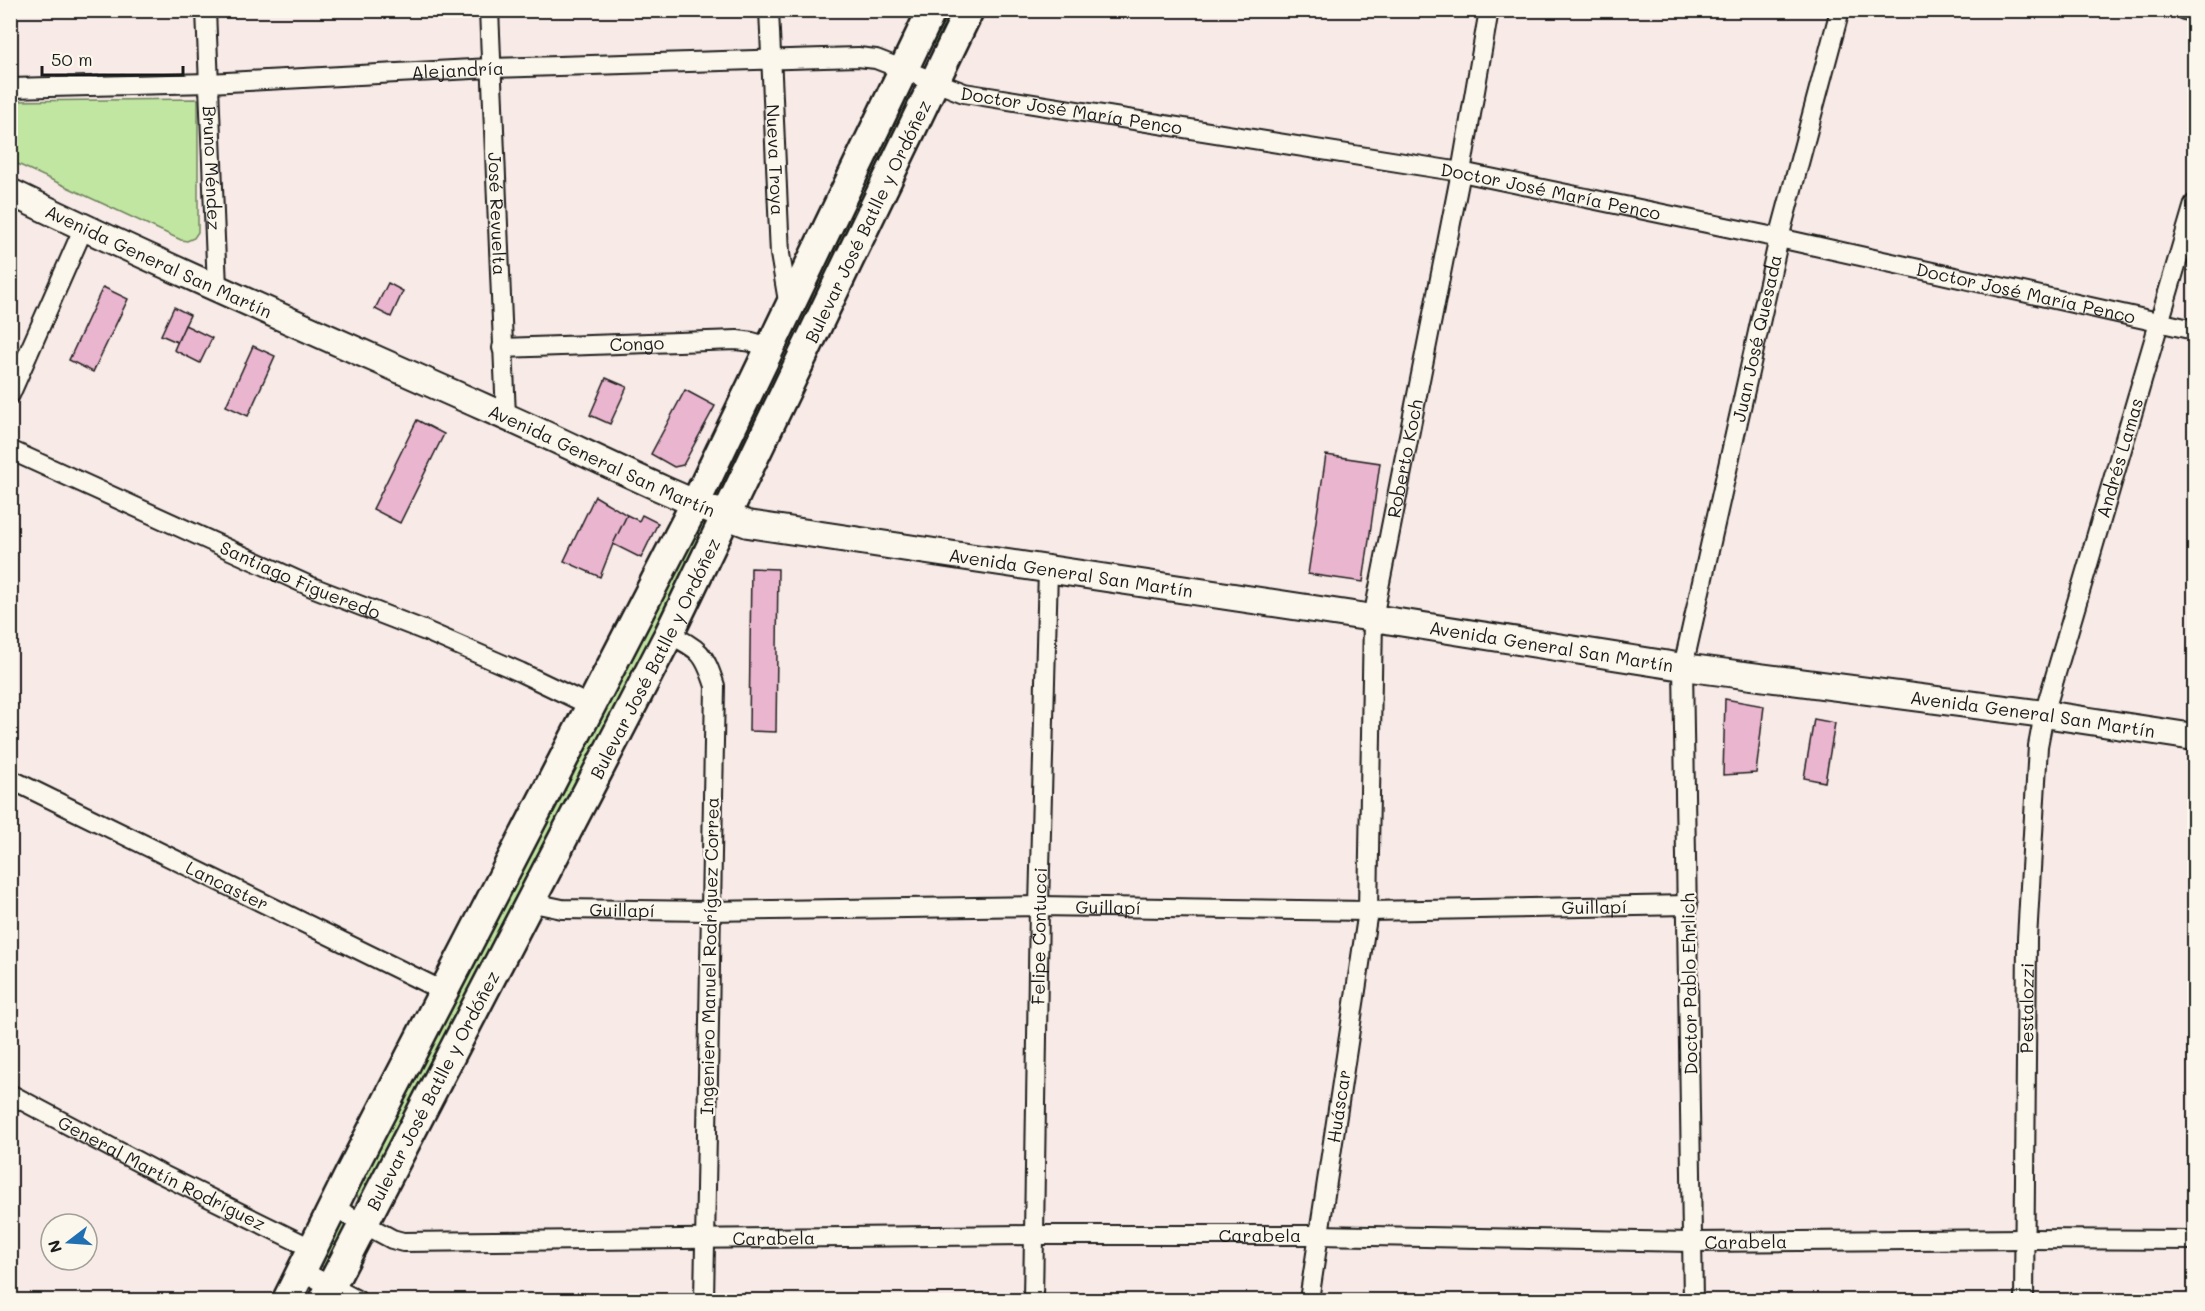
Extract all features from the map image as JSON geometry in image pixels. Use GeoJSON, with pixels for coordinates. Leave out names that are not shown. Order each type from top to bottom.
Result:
{"type":"FeatureCollection","features":[{"type":"Feature","properties":{"kind":"main road","name":"Bulevar José Batlle y Ordóñez"},"geometry":{"type":"LineString","coordinates":[[287,1300],[694,504],[932,10]]}},
{"type":"Feature","properties":{"kind":"main road","name":"Bulevar José Batlle y Ordóñez"},"geometry":{"type":"LineString","coordinates":[[328,1293],[669,634],[969,10]]}},
{"type":"Feature","properties":{"kind":"main road","name":"Avenida General San Martín"},"geometry":{"type":"LineString","coordinates":[[10,192],[217,288],[506,416],[694,504],[762,527],[1373,618],[1683,667],[2044,714],[2194,737]]}},
{"type":"Feature","properties":{"kind":"street","name":"Bruno Méndez"},"geometry":{"type":"LineString","coordinates":[[206,10],[217,288]]}},
{"type":"Feature","properties":{"kind":"street","name":"José Revuelta"},"geometry":{"type":"LineString","coordinates":[[489,10],[506,416]]}},
{"type":"Feature","properties":{"kind":"street","name":"Nueva Troya"},"geometry":{"type":"LineString","coordinates":[[769,10],[780,254],[789,307]]}},
{"type":"Feature","properties":{"kind":"street","name":"Roberto Koch"},"geometry":{"type":"LineString","coordinates":[[1368,911],[1373,618],[1461,172],[1489,10]]}},
{"type":"Feature","properties":{"kind":"street","name":"Juan José Quesada"},"geometry":{"type":"LineString","coordinates":[[1683,667],[1779,238],[1840,10]]}},
{"type":"Feature","properties":{"kind":"street"},"geometry":{"type":"LineString","coordinates":[[2184,10],[2194,12]]}},
{"type":"Feature","properties":{"kind":"street","name":"Alejandría"},"geometry":{"type":"LineString","coordinates":[[10,88],[209,83],[491,68],[770,58],[858,57],[876,59],[903,70]]}},
{"type":"Feature","properties":{"kind":"street","name":"Doctor José María Penco"},"geometry":{"type":"LineString","coordinates":[[903,70],[964,93],[1461,172],[1779,238],[2194,330]]}},
{"type":"Feature","properties":{"kind":"street","name":"Andrés Lamas"},"geometry":{"type":"LineString","coordinates":[[2044,714],[2194,204]]}},
{"type":"Feature","properties":{"kind":"street"},"geometry":{"type":"LineString","coordinates":[[10,395],[84,227]]}},
{"type":"Feature","properties":{"kind":"street","name":"Congo"},"geometry":{"type":"LineString","coordinates":[[502,348],[737,340],[770,347]]}},
{"type":"Feature","properties":{"kind":"street","name":"Santiago Figueredo"},"geometry":{"type":"LineString","coordinates":[[10,450],[312,587],[426,631],[591,706]]}},
{"type":"Feature","properties":{"kind":"street","name":"Felipe Contucci"},"geometry":{"type":"LineString","coordinates":[[1033,1300],[1039,906],[1048,570]]}},
{"type":"Feature","properties":{"kind":"street","name":"Ingeniero Manuel Rodríguez Correa"},"geometry":{"type":"LineString","coordinates":[[669,634],[696,647],[707,662],[715,686],[709,911],[704,1300]]}},
{"type":"Feature","properties":{"kind":"street","name":"Doctor Pablo Ehrlich"},"geometry":{"type":"LineString","coordinates":[[1683,667],[1693,1300]]}},
{"type":"Feature","properties":{"kind":"street","name":"Pestalozzi"},"geometry":{"type":"LineString","coordinates":[[2024,1300],[2027,939],[2038,746],[2044,714]]}},
{"type":"Feature","properties":{"kind":"street","name":"Lancaster"},"geometry":{"type":"LineString","coordinates":[[10,779],[443,992]]}},
{"type":"Feature","properties":{"kind":"street","name":"Guillapí"},"geometry":{"type":"LineString","coordinates":[[529,902],[562,909],[709,911],[1039,906],[1368,911],[1688,905]]}},
{"type":"Feature","properties":{"kind":"street","name":"Huáscar"},"geometry":{"type":"LineString","coordinates":[[1309,1300],[1317,1235],[1368,911]]}},
{"type":"Feature","properties":{"kind":"street","name":"General Martín Rodríguez"},"geometry":{"type":"LineString","coordinates":[[10,1094],[159,1173],[308,1260],[328,1293],[357,1300]]}},
{"type":"Feature","properties":{"kind":"street","name":"Carabela"},"geometry":{"type":"LineString","coordinates":[[334,1208],[392,1239],[403,1242],[1034,1235],[1317,1235],[1692,1242],[2194,1240]]}},
{"type":"Feature","properties":{"kind":"green space"},"geometry":{"type":"Polygon","coordinates":[[[949,11],[958,11],[935,49],[932,45],[949,11]]]}},
{"type":"Feature","properties":{"kind":"green space"},"geometry":{"type":"Polygon","coordinates":[[[907,95],[915,96],[720,498],[717,497],[715,492],[907,95]]]}},
{"type":"Feature","properties":{"kind":"green space"},"geometry":{"type":"Polygon","coordinates":[[[198,99],[198,232],[194,238],[187,241],[11,161],[11,101],[198,99]]]}},
{"type":"Feature","properties":{"kind":"green space"},"geometry":{"type":"Polygon","coordinates":[[[699,524],[707,525],[707,528],[365,1197],[358,1198],[357,1193],[699,524]]]}},
{"type":"Feature","properties":{"kind":"green space"},"geometry":{"type":"Polygon","coordinates":[[[342,1223],[349,1224],[327,1270],[324,1269],[321,1265],[342,1223]]]}},
{"type":"Feature","properties":{"kind":"building"},"geometry":{"type":"Polygon","coordinates":[[[388,283],[403,291],[391,317],[375,309],[388,283]]]}},
{"type":"Feature","properties":{"kind":"building"},"geometry":{"type":"Polygon","coordinates":[[[103,287],[128,299],[93,372],[69,360],[103,287]]]}},
{"type":"Feature","properties":{"kind":"building"},"geometry":{"type":"Polygon","coordinates":[[[174,307],[190,315],[177,342],[161,335],[174,307]]]}},
{"type":"Feature","properties":{"kind":"building"},"geometry":{"type":"Polygon","coordinates":[[[185,325],[212,338],[200,363],[174,350],[185,325]]]}},
{"type":"Feature","properties":{"kind":"building"},"geometry":{"type":"Polygon","coordinates":[[[253,346],[275,356],[248,416],[226,406],[253,346]]]}},
{"type":"Feature","properties":{"kind":"building"},"geometry":{"type":"Polygon","coordinates":[[[606,378],[627,387],[610,424],[590,415],[606,378]]]}},
{"type":"Feature","properties":{"kind":"building"},"geometry":{"type":"Polygon","coordinates":[[[685,390],[715,406],[683,465],[674,467],[651,454],[685,390]]]}},
{"type":"Feature","properties":{"kind":"building"},"geometry":{"type":"Polygon","coordinates":[[[417,420],[444,434],[400,523],[373,509],[417,420]]]}},
{"type":"Feature","properties":{"kind":"building"},"geometry":{"type":"Polygon","coordinates":[[[1326,455],[1380,463],[1363,582],[1308,574],[1326,455]]]}},
{"type":"Feature","properties":{"kind":"building"},"geometry":{"type":"Polygon","coordinates":[[[595,496],[627,515],[600,577],[564,561],[595,496]]]}},
{"type":"Feature","properties":{"kind":"building"},"geometry":{"type":"Polygon","coordinates":[[[627,515],[639,521],[642,515],[658,523],[641,558],[613,544],[627,515]]]}},
{"type":"Feature","properties":{"kind":"building"},"geometry":{"type":"Polygon","coordinates":[[[751,568],[778,569],[776,732],[749,731],[751,568]]]}},
{"type":"Feature","properties":{"kind":"building"},"geometry":{"type":"Polygon","coordinates":[[[1725,699],[1764,706],[1756,773],[1723,775],[1725,699]]]}},
{"type":"Feature","properties":{"kind":"building"},"geometry":{"type":"Polygon","coordinates":[[[1814,719],[1835,723],[1825,782],[1804,778],[1814,719]]]}}]}
